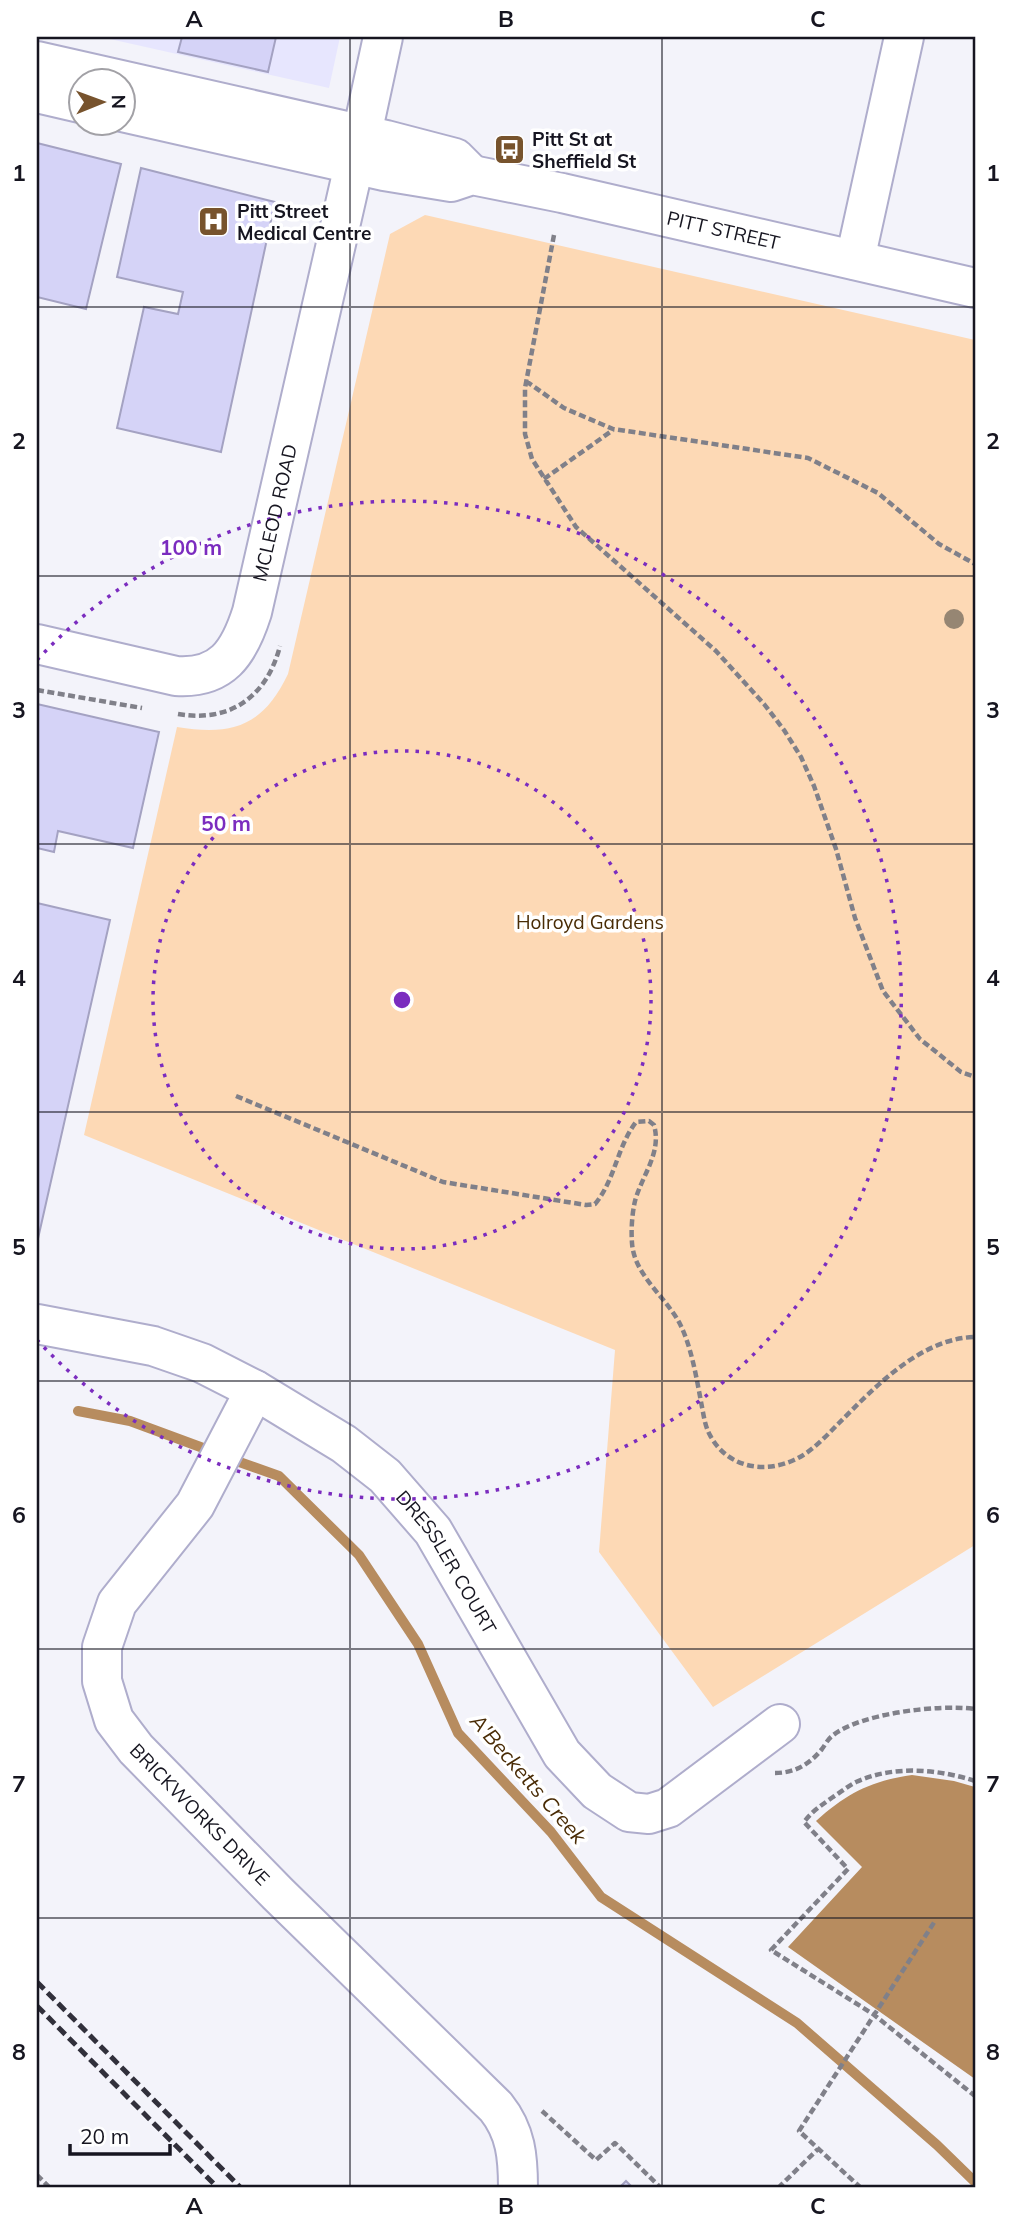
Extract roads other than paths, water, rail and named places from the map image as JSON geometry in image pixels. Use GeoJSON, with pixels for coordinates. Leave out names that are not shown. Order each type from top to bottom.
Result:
{"type":"FeatureCollection","features":[{"type":"Feature","properties":{"kind":"street","name":"MCLEOD ROAD"},"geometry":{"type":"LineString","coordinates":[[37,643],[176,676],[194,677],[209,673],[222,665],[245,634],[253,612],[383,37]]}},
{"type":"Feature","properties":{"kind":"street"},"geometry":{"type":"LineString","coordinates":[[855,260],[904,37]]}},
{"type":"Feature","properties":{"kind":"street","name":"PITT STREET"},"geometry":{"type":"LineString","coordinates":[[37,61],[358,150],[451,182],[472,175],[562,192],[975,288]]}},
{"type":"Feature","properties":{"kind":"street"},"geometry":{"type":"LineString","coordinates":[[37,93],[66,100]]}},
{"type":"Feature","properties":{"kind":"street","name":"PITT STREET"},"geometry":{"type":"LineString","coordinates":[[136,114],[358,150]]}},
{"type":"Feature","properties":{"kind":"street","name":"DRESSLER COURT"},"geometry":{"type":"LineString","coordinates":[[37,1324],[153,1346],[202,1363],[255,1390],[344,1444],[385,1476],[433,1531],[562,1755],[597,1791],[629,1812],[649,1814],[668,1808],[780,1724]]}},
{"type":"Feature","properties":{"kind":"street","name":"BRICKWORKS DRIVE"},"geometry":{"type":"LineString","coordinates":[[255,1390],[195,1505],[117,1603],[102,1647],[102,1681],[114,1720],[136,1749],[278,1894],[496,2107],[506,2120],[516,2147],[518,2188]]}},
{"type":"Feature","properties":{"kind":"waterway","name":"A'Becketts Creek"},"geometry":{"type":"LineString","coordinates":[[78,1411],[130,1421],[214,1452]]}},
{"type":"Feature","properties":{"kind":"waterway","name":"A'Becketts Creek"},"geometry":{"type":"LineString","coordinates":[[228,1458],[279,1476],[359,1555],[418,1644],[458,1733],[551,1832],[601,1897],[797,2023],[937,2145],[975,2182]]}},
{"type":"Feature","properties":{"kind":"railway"},"geometry":{"type":"LineString","coordinates":[[37,1982],[241,2188]]}},
{"type":"Feature","properties":{"kind":"railway"},"geometry":{"type":"LineString","coordinates":[[37,2006],[218,2188]]}},
{"type":"Feature","properties":{"kind":"place","name":"Pitt St at Sheffield St"},"geometry":{"type":"Point","coordinates":[509,150]}},
{"type":"Feature","properties":{"kind":"place","name":"Pitt Street Medical Centre"},"geometry":{"type":"Point","coordinates":[214,222]}},
{"type":"Feature","properties":{"kind":"park label","name":"Holroyd Gardens"},"geometry":{"type":"Point","coordinates":[590,922]}}]}
